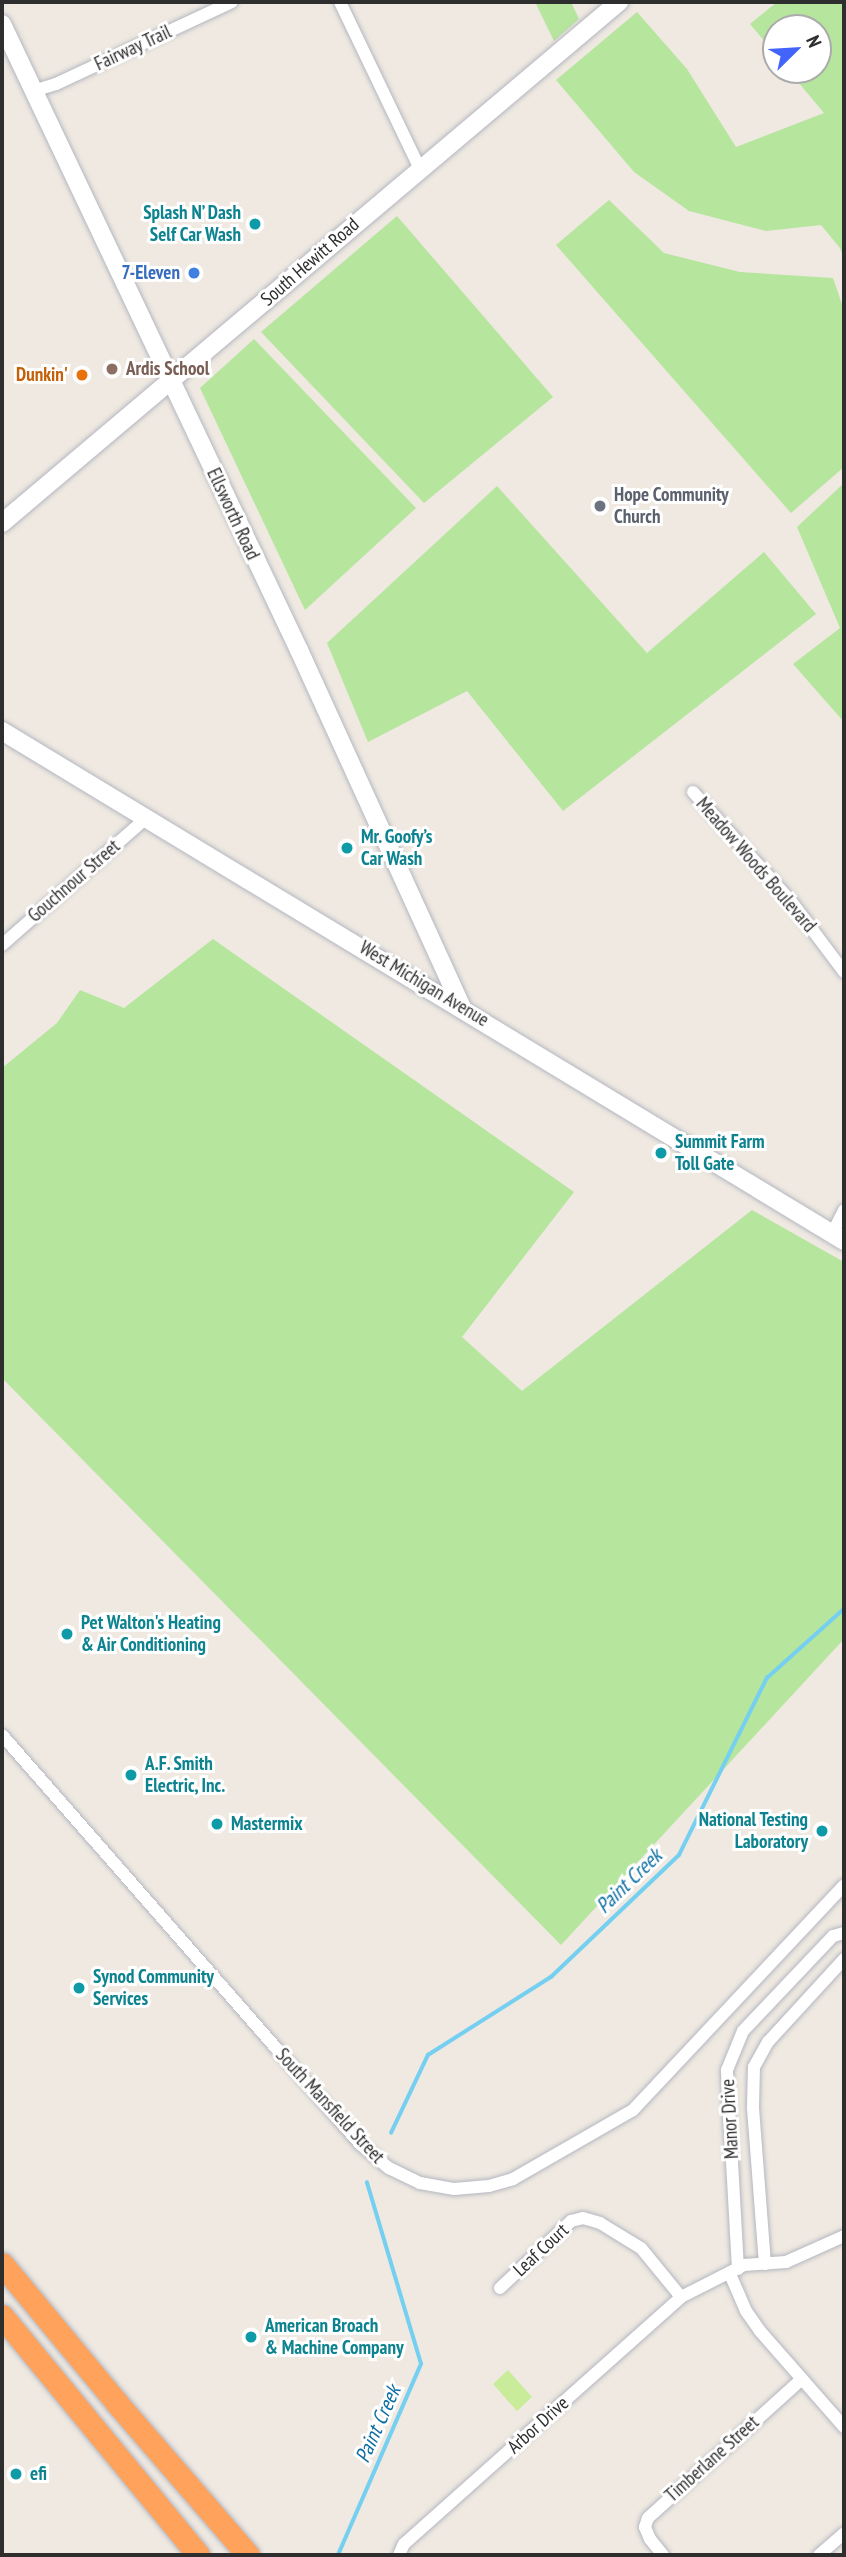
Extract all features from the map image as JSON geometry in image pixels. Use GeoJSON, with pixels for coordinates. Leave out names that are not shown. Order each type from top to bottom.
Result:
{"type":"FeatureCollection","features":[{"type":"Feature","properties":{"kind":"highway"},"geometry":{"type":"LineString","coordinates":[[2,2263],[124,2413],[248,2555]]}},
{"type":"Feature","properties":{"kind":"highway"},"geometry":{"type":"LineString","coordinates":[[2,2316],[198,2555]]}},
{"type":"Feature","properties":{"kind":"main road","name":"South Hewitt Road"},"geometry":{"type":"LineString","coordinates":[[2,523],[619,2]]}},
{"type":"Feature","properties":{"kind":"main road","name":"Ellsworth Road"},"geometry":{"type":"LineString","coordinates":[[2,24],[172,380],[461,1006]]}},
{"type":"Feature","properties":{"kind":"main road","name":"West Michigan Avenue"},"geometry":{"type":"LineString","coordinates":[[2,731],[461,1006],[838,1238]]}},
{"type":"Feature","properties":{"kind":"street","name":"Fairway Trail"},"geometry":{"type":"LineString","coordinates":[[33,91],[56,84],[232,2]]}},
{"type":"Feature","properties":{"kind":"street"},"geometry":{"type":"LineString","coordinates":[[340,2],[420,169]]}},
{"type":"Feature","properties":{"kind":"street","name":"Meadow Woods Boulevard"},"geometry":{"type":"LineString","coordinates":[[693,792],[790,900],[844,972]]}},
{"type":"Feature","properties":{"kind":"street","name":"Gouchnour Street"},"geometry":{"type":"LineString","coordinates":[[2,945],[147,817]]}},
{"type":"Feature","properties":{"kind":"street"},"geometry":{"type":"LineString","coordinates":[[838,1238],[844,1210]]}},
{"type":"Feature","properties":{"kind":"street","name":"South Mansfield Street"},"geometry":{"type":"LineString","coordinates":[[2,1735],[360,2144],[388,2168],[420,2183],[454,2189],[489,2186],[513,2179],[586,2140],[633,2110],[844,1885]]}},
{"type":"Feature","properties":{"kind":"street","name":"Manor Drive"},"geometry":{"type":"LineString","coordinates":[[844,1933],[833,1936],[743,2031],[727,2070],[734,2271],[746,2311],[760,2331],[844,2427]]}},
{"type":"Feature","properties":{"kind":"street","name":"Manor Drive"},"geometry":{"type":"LineString","coordinates":[[765,2264],[753,2107],[754,2067],[768,2042],[844,1959]]}},
{"type":"Feature","properties":{"kind":"street","name":"Leaf Court"},"geometry":{"type":"LineString","coordinates":[[500,2288],[571,2221],[583,2218],[600,2222],[641,2248],[681,2297]]}},
{"type":"Feature","properties":{"kind":"street","name":"Arbor Drive"},"geometry":{"type":"LineString","coordinates":[[399,2555],[404,2544],[681,2297],[734,2271],[786,2262],[844,2236]]}},
{"type":"Feature","properties":{"kind":"street","name":"Timberlane Street"},"geometry":{"type":"LineString","coordinates":[[660,2552],[645,2527],[648,2518],[802,2379]]}},
{"type":"Feature","properties":{"kind":"street"},"geometry":{"type":"LineString","coordinates":[[820,2555],[844,2533]]}},
{"type":"Feature","properties":{"kind":"green space"},"geometry":{"type":"Polygon","coordinates":[[[535,2],[571,2],[579,19],[554,41],[535,2]]]}},
{"type":"Feature","properties":{"kind":"green space"},"geometry":{"type":"Polygon","coordinates":[[[777,2],[844,2],[844,259],[840,248],[821,225],[766,231],[689,211],[634,172],[556,80],[637,12],[687,69],[736,147],[824,113],[800,84],[832,84],[832,14],[762,14],[777,2]]]}},
{"type":"Feature","properties":{"kind":"green space"},"geometry":{"type":"Polygon","coordinates":[[[762,14],[762,38],[750,24],[762,14]]]}},
{"type":"Feature","properties":{"kind":"green space"},"geometry":{"type":"Polygon","coordinates":[[[609,200],[664,253],[740,272],[833,278],[844,310],[844,467],[791,513],[556,245],[609,200]]]}},
{"type":"Feature","properties":{"kind":"green space"},"geometry":{"type":"Polygon","coordinates":[[[397,216],[553,397],[424,503],[261,332],[397,216]]]}},
{"type":"Feature","properties":{"kind":"green space"},"geometry":{"type":"Polygon","coordinates":[[[254,339],[416,508],[305,610],[200,388],[254,339]]]}},
{"type":"Feature","properties":{"kind":"green space"},"geometry":{"type":"Polygon","coordinates":[[[844,483],[844,722],[793,664],[840,628],[797,527],[844,483]]]}},
{"type":"Feature","properties":{"kind":"green space"},"geometry":{"type":"Polygon","coordinates":[[[497,486],[647,653],[764,552],[816,614],[563,811],[467,691],[368,742],[327,643],[497,486]]]}},
{"type":"Feature","properties":{"kind":"green space"},"geometry":{"type":"Polygon","coordinates":[[[213,939],[574,1192],[462,1337],[522,1391],[752,1210],[844,1262],[844,1639],[561,1945],[2,1378],[2,1068],[57,1023],[80,990],[124,1008],[213,939]]]}},
{"type":"Feature","properties":{"kind":"green space"},"geometry":{"type":"Polygon","coordinates":[[[508,2370],[532,2397],[517,2411],[493,2384],[508,2370]]]}},
{"type":"Feature","properties":{"kind":"waterway","name":"Paint Creek"},"geometry":{"type":"LineString","coordinates":[[391,2133],[428,2055],[551,1977],[679,1855],[767,1678],[844,1609]]}},
{"type":"Feature","properties":{"kind":"waterway","name":"Paint Creek"},"geometry":{"type":"LineString","coordinates":[[338,2555],[421,2364],[367,2183]]}},
{"type":"Feature","properties":{"kind":"place","name":"Splash N’ Dash Self Car Wash"},"geometry":{"type":"Point","coordinates":[255,224]}},
{"type":"Feature","properties":{"kind":"place","name":"7-Eleven"},"geometry":{"type":"Point","coordinates":[194,273]}},
{"type":"Feature","properties":{"kind":"place","name":"Ardis School"},"geometry":{"type":"Point","coordinates":[112,369]}},
{"type":"Feature","properties":{"kind":"place","name":"Dunkin'"},"geometry":{"type":"Point","coordinates":[82,375]}},
{"type":"Feature","properties":{"kind":"place","name":"Hope Community Church"},"geometry":{"type":"Point","coordinates":[600,506]}},
{"type":"Feature","properties":{"kind":"place","name":"Mr. Goofy’s Car Wash"},"geometry":{"type":"Point","coordinates":[347,848]}},
{"type":"Feature","properties":{"kind":"place","name":"Summit Farm Toll Gate"},"geometry":{"type":"Point","coordinates":[661,1153]}},
{"type":"Feature","properties":{"kind":"place","name":"Pet Walton's Heating & Air Conditioning"},"geometry":{"type":"Point","coordinates":[67,1634]}},
{"type":"Feature","properties":{"kind":"place","name":"A.F. Smith Electric, Inc."},"geometry":{"type":"Point","coordinates":[131,1775]}},
{"type":"Feature","properties":{"kind":"place","name":"Mastermix"},"geometry":{"type":"Point","coordinates":[217,1824]}},
{"type":"Feature","properties":{"kind":"place","name":"National Testing Laboratory"},"geometry":{"type":"Point","coordinates":[822,1831]}},
{"type":"Feature","properties":{"kind":"place","name":"Synod Community Services"},"geometry":{"type":"Point","coordinates":[79,1988]}},
{"type":"Feature","properties":{"kind":"place","name":"American Broach & Machine Company"},"geometry":{"type":"Point","coordinates":[251,2337]}},
{"type":"Feature","properties":{"kind":"place","name":"efi"},"geometry":{"type":"Point","coordinates":[16,2474]}}]}
